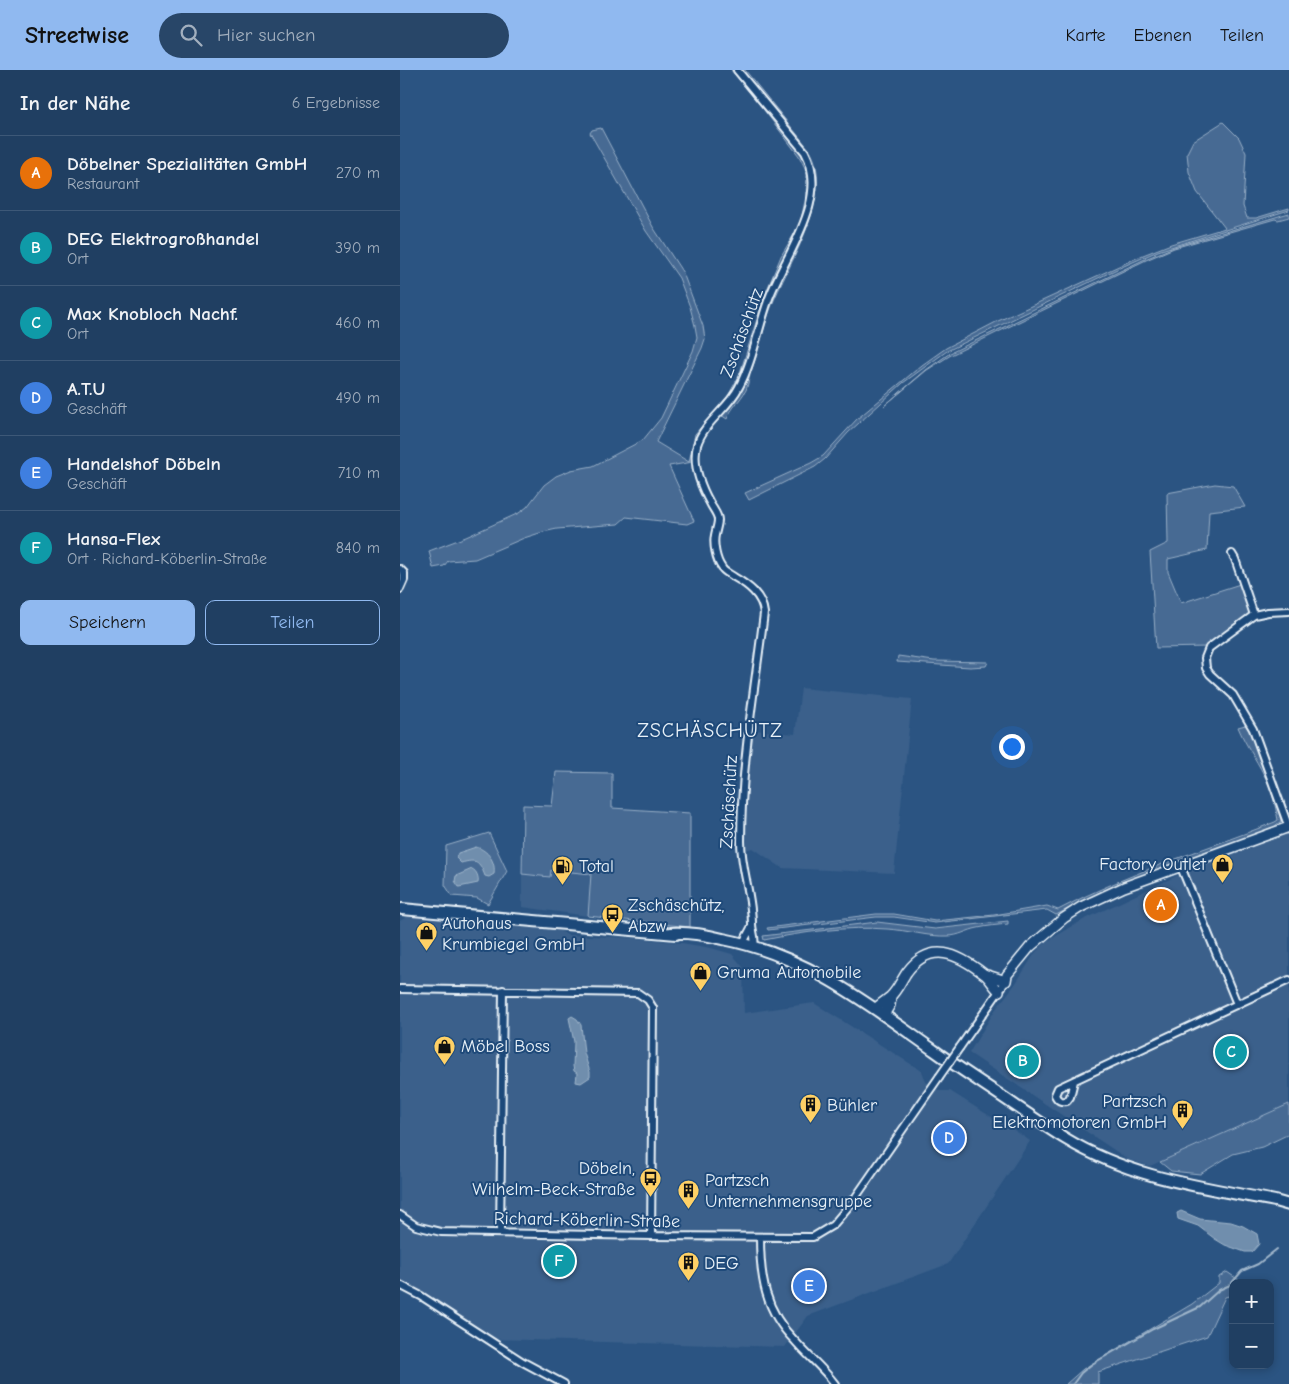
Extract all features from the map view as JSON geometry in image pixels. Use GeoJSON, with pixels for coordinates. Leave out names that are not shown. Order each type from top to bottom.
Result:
{"type":"FeatureCollection","features":[{"type":"Feature","properties":{"kind":"main road"},"geometry":{"type":"LineString","coordinates":[[401,908],[688,933],[754,946],[801,964],[839,986],[884,1015],[891,1024],[1067,1140],[1116,1164],[1171,1181],[1289,1205]]}},
{"type":"Feature","properties":{"kind":"street","name":"Zschäschütz"},"geometry":{"type":"LineString","coordinates":[[737,70],[805,152],[812,167],[811,197],[807,216],[769,298],[744,376],[735,394],[704,430],[698,442],[695,459],[700,481],[718,520],[714,538],[721,567],[756,593],[762,602],[764,612],[742,784],[741,854],[751,902],[754,946]]}},
{"type":"Feature","properties":{"kind":"street"},"geometry":{"type":"LineString","coordinates":[[1232,554],[1254,615]]}},
{"type":"Feature","properties":{"kind":"street"},"geometry":{"type":"LineString","coordinates":[[400,569],[404,573],[404,580],[400,590]]}},
{"type":"Feature","properties":{"kind":"street"},"geometry":{"type":"LineString","coordinates":[[987,976],[1006,981],[1012,977],[1034,944],[1064,918],[1091,901],[1289,827],[1254,730],[1233,695],[1210,674],[1205,664],[1206,653],[1209,648],[1254,615],[1268,612],[1289,612]]}},
{"type":"Feature","properties":{"kind":"street"},"geometry":{"type":"LineString","coordinates":[[1181,867],[1237,1004]]}},
{"type":"Feature","properties":{"kind":"street"},"geometry":{"type":"LineString","coordinates":[[743,943],[752,926]]}},
{"type":"Feature","properties":{"kind":"street"},"geometry":{"type":"LineString","coordinates":[[875,1009],[891,997],[916,962],[929,954],[935,953],[945,953],[960,957],[987,976],[999,991]]}},
{"type":"Feature","properties":{"kind":"street"},"geometry":{"type":"LineString","coordinates":[[1074,1081],[1289,980]]}},
{"type":"Feature","properties":{"kind":"street","name":"Richard-Köberlin-Straße"},"geometry":{"type":"LineString","coordinates":[[400,1214],[416,1226],[441,1232],[813,1237],[833,1225],[853,1201],[1006,981]]}},
{"type":"Feature","properties":{"kind":"street"},"geometry":{"type":"LineString","coordinates":[[400,989],[638,993],[648,1000],[653,1008],[651,1236]]}},
{"type":"Feature","properties":{"kind":"street"},"geometry":{"type":"LineString","coordinates":[[500,1233],[503,990]]}},
{"type":"Feature","properties":{"kind":"street"},"geometry":{"type":"LineString","coordinates":[[884,1015],[890,1005],[891,997]]}},
{"type":"Feature","properties":{"kind":"street"},"geometry":{"type":"LineString","coordinates":[[760,1237],[762,1281],[772,1310],[784,1330],[816,1361],[835,1384]]}},
{"type":"Feature","properties":{"kind":"street"},"geometry":{"type":"LineString","coordinates":[[400,1285],[421,1296],[523,1362],[564,1384]]}},
{"type":"Feature","properties":{"kind":"shaded area"},"geometry":{"type":"Polygon","coordinates":[[[731,70],[734,70],[803,153],[811,176],[808,205],[737,388],[703,429],[693,462],[669,466],[694,521],[687,524],[626,517],[618,524],[557,529],[524,538],[475,559],[448,561],[444,566],[433,568],[429,551],[519,513],[527,507],[544,485],[556,476],[571,470],[593,466],[643,440],[661,418],[693,351],[697,337],[695,326],[679,278],[646,231],[590,133],[592,130],[601,128],[653,227],[683,273],[703,326],[705,339],[702,348],[656,442],[689,462],[695,434],[728,396],[739,376],[764,297],[781,256],[800,224],[806,196],[807,175],[799,156],[731,70]]]}},
{"type":"Feature","properties":{"kind":"shaded area"},"geometry":{"type":"Polygon","coordinates":[[[741,70],[745,70],[809,149],[816,167],[817,187],[806,231],[769,313],[746,390],[727,419],[721,415],[741,389],[771,299],[800,236],[813,167],[807,151],[741,70]]]}},
{"type":"Feature","properties":{"kind":"shaded area"},"geometry":{"type":"Polygon","coordinates":[[[1223,122],[1239,138],[1246,153],[1243,206],[1247,218],[1256,218],[1289,208],[1289,210],[1158,251],[947,351],[903,383],[848,433],[825,459],[815,467],[749,500],[745,493],[823,456],[857,419],[922,365],[946,348],[998,321],[1143,255],[1171,244],[1225,228],[1197,192],[1189,172],[1187,153],[1193,141],[1223,122]]]}},
{"type":"Feature","properties":{"kind":"shaded area"},"geometry":{"type":"Polygon","coordinates":[[[1289,213],[1289,217],[1275,219],[1174,248],[1146,260],[951,355],[927,370],[884,406],[926,370],[950,353],[1145,259],[1174,247],[1289,213]]]}},
{"type":"Feature","properties":{"kind":"shaded area"},"geometry":{"type":"Polygon","coordinates":[[[1215,484],[1233,486],[1245,507],[1209,511],[1207,550],[1168,559],[1168,572],[1181,603],[1240,584],[1252,615],[1207,647],[1156,648],[1150,552],[1168,543],[1167,493],[1215,484]]]}},
{"type":"Feature","properties":{"kind":"shaded area"},"geometry":{"type":"Polygon","coordinates":[[[898,656],[934,661],[988,662],[986,666],[970,667],[897,662],[898,656]]]}},
{"type":"Feature","properties":{"kind":"shaded area"},"geometry":{"type":"Polygon","coordinates":[[[801,688],[912,699],[894,873],[782,868],[753,848],[745,850],[747,777],[753,730],[795,734],[801,688]]]}},
{"type":"Feature","properties":{"kind":"shaded area"},"geometry":{"type":"Polygon","coordinates":[[[1249,724],[1278,804],[1281,821],[1261,832],[1262,834],[1149,873],[1099,893],[1056,915],[1047,910],[935,923],[894,917],[876,917],[768,930],[767,928],[876,914],[894,914],[935,921],[994,915],[1047,906],[1058,910],[1138,874],[1275,822],[1278,820],[1269,785],[1238,727],[1249,724]]]}},
{"type":"Feature","properties":{"kind":"shaded area"},"geometry":{"type":"Polygon","coordinates":[[[556,772],[612,773],[612,808],[690,813],[690,927],[588,916],[591,874],[551,870],[550,877],[522,874],[523,805],[552,806],[556,772]]]}},
{"type":"Feature","properties":{"kind":"shaded area"},"geometry":{"type":"Polygon","coordinates":[[[1289,831],[1289,1104],[1150,1166],[1129,1160],[969,1053],[995,1010],[1016,983],[1035,953],[1046,942],[1083,920],[1189,870],[1289,831]]]}},
{"type":"Feature","properties":{"kind":"shaded area"},"geometry":{"type":"Polygon","coordinates":[[[489,833],[507,871],[488,904],[477,898],[452,896],[445,885],[446,846],[489,833]]]}},
{"type":"Feature","properties":{"kind":"shaded area"},"geometry":{"type":"Polygon","coordinates":[[[476,847],[490,857],[494,865],[494,874],[489,877],[485,876],[481,867],[476,862],[461,863],[456,858],[458,853],[476,847]]]}},
{"type":"Feature","properties":{"kind":"shaded area"},"geometry":{"type":"Polygon","coordinates":[[[472,869],[477,875],[478,883],[459,887],[455,881],[456,876],[472,869]]]}},
{"type":"Feature","properties":{"kind":"shaded area"},"geometry":{"type":"Polygon","coordinates":[[[551,870],[592,874],[588,916],[522,907],[522,874],[550,877],[551,870]]]}},
{"type":"Feature","properties":{"kind":"shaded area"},"geometry":{"type":"Polygon","coordinates":[[[411,914],[551,925],[567,935],[636,938],[682,943],[732,954],[743,967],[744,1013],[814,1003],[922,1071],[926,1082],[940,1091],[950,1091],[1030,1141],[948,1264],[808,1316],[785,1347],[491,1339],[436,1302],[400,1282],[400,921],[411,914]]]}},
{"type":"Feature","properties":{"kind":"shaded area"},"geometry":{"type":"Polygon","coordinates":[[[1008,921],[1008,924],[981,927],[948,936],[857,928],[794,934],[764,940],[763,936],[877,922],[935,929],[1008,921]]]}},
{"type":"Feature","properties":{"kind":"shaded area"},"geometry":{"type":"Polygon","coordinates":[[[572,1016],[581,1025],[584,1053],[590,1072],[590,1077],[581,1083],[576,1082],[577,1073],[574,1071],[573,1066],[574,1042],[569,1018],[572,1016]]]}},
{"type":"Feature","properties":{"kind":"shaded area"},"geometry":{"type":"Polygon","coordinates":[[[1289,1104],[1289,1134],[1262,1147],[1233,1154],[1200,1174],[1171,1171],[1160,1162],[1289,1104]]]}},
{"type":"Feature","properties":{"kind":"shaded area"},"geometry":{"type":"Polygon","coordinates":[[[1181,1211],[1200,1219],[1231,1222],[1243,1226],[1257,1234],[1259,1244],[1252,1252],[1245,1252],[1225,1245],[1198,1226],[1178,1219],[1177,1213],[1181,1211]]]}},
{"type":"Feature","properties":{"kind":"shaded area"},"geometry":{"type":"Polygon","coordinates":[[[1227,1272],[1237,1279],[1229,1279],[1229,1296],[1225,1297],[1207,1336],[1098,1372],[1098,1384],[1066,1384],[1083,1369],[1192,1304],[1219,1283],[1219,1277],[1227,1272]]]}},
{"type":"Feature","properties":{"kind":"waterway"},"geometry":{"type":"LineString","coordinates":[[1073,1384],[1081,1373],[1092,1364],[1153,1329],[1200,1307],[1219,1290],[1230,1285],[1242,1271],[1258,1264],[1277,1249]]}},
{"type":"Feature","properties":{"kind":"place","name":"Factory Outlet"},"geometry":{"type":"Point","coordinates":[1222,883]}},
{"type":"Feature","properties":{"kind":"place","name":"Total"},"geometry":{"type":"Point","coordinates":[563,885]}},
{"type":"Feature","properties":{"kind":"place","name":"Döbelner Spezialitäten GmbH"},"geometry":{"type":"Point","coordinates":[1161,905]}},
{"type":"Feature","properties":{"kind":"place","name":"Zschäschütz, Abzw"},"geometry":{"type":"Point","coordinates":[612,934]}},
{"type":"Feature","properties":{"kind":"place","name":"Autohaus Krumbiegel GmbH"},"geometry":{"type":"Point","coordinates":[426,952]}},
{"type":"Feature","properties":{"kind":"place","name":"Gruma Automobile"},"geometry":{"type":"Point","coordinates":[701,991]}},
{"type":"Feature","properties":{"kind":"place","name":"Max Knobloch Nachf."},"geometry":{"type":"Point","coordinates":[1231,1052]}},
{"type":"Feature","properties":{"kind":"place","name":"DEG Elektrogroßhandel"},"geometry":{"type":"Point","coordinates":[1023,1061]}},
{"type":"Feature","properties":{"kind":"place","name":"Möbel Boss"},"geometry":{"type":"Point","coordinates":[445,1065]}},
{"type":"Feature","properties":{"kind":"place","name":"Bühler"},"geometry":{"type":"Point","coordinates":[811,1124]}},
{"type":"Feature","properties":{"kind":"place","name":"Partzsch Elektromotoren GmbH"},"geometry":{"type":"Point","coordinates":[1183,1130]}},
{"type":"Feature","properties":{"kind":"place","name":"A.T.U"},"geometry":{"type":"Point","coordinates":[949,1138]}},
{"type":"Feature","properties":{"kind":"place","name":"Döbeln, Wilhelm-Beck-Straße"},"geometry":{"type":"Point","coordinates":[651,1197]}},
{"type":"Feature","properties":{"kind":"place","name":"Partzsch Unternehmensgruppe"},"geometry":{"type":"Point","coordinates":[689,1209]}},
{"type":"Feature","properties":{"kind":"place","name":"Hansa-Flex"},"geometry":{"type":"Point","coordinates":[559,1261]}},
{"type":"Feature","properties":{"kind":"place","name":"DEG"},"geometry":{"type":"Point","coordinates":[688,1282]}},
{"type":"Feature","properties":{"kind":"place","name":"Handelshof Döbeln"},"geometry":{"type":"Point","coordinates":[809,1286]}},
{"type":"Feature","properties":{"kind":"district","name":"ZSCHÄSCHÜTZ"},"geometry":{"type":"Point","coordinates":[710,730]}}]}
